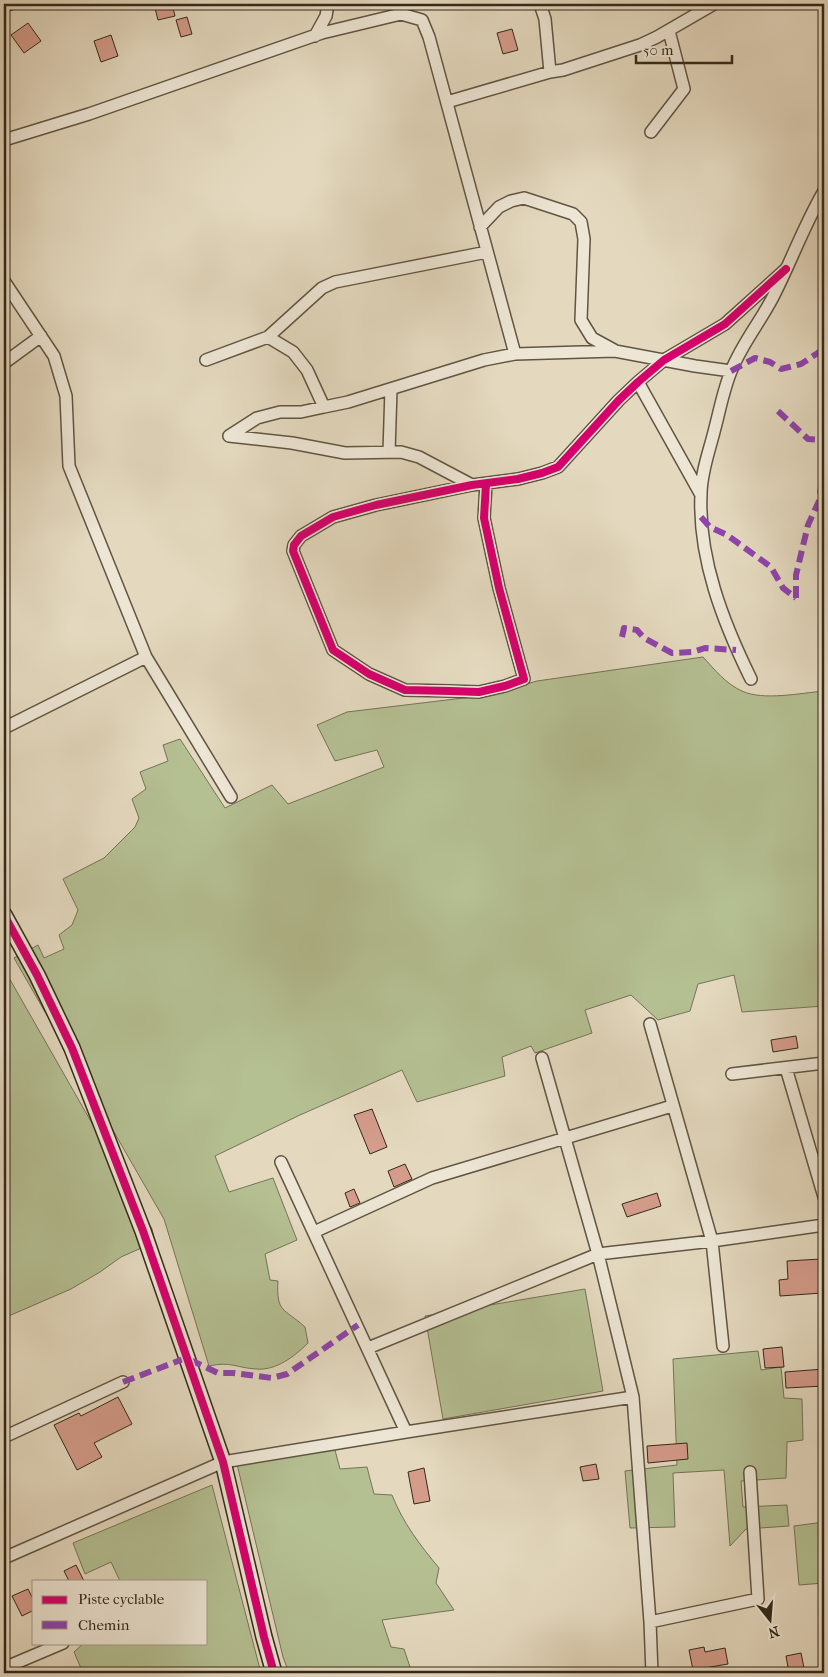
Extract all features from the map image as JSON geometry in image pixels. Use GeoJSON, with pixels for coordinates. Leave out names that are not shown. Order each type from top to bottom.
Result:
{"type":"FeatureCollection","features":[{"type":"Feature","properties":{"kind":"street"},"geometry":{"type":"LineString","coordinates":[[4,6],[10,4]]}},
{"type":"Feature","properties":{"kind":"street"},"geometry":{"type":"LineString","coordinates":[[315,36],[326,16],[328,4]]}},
{"type":"Feature","properties":{"kind":"street"},"geometry":{"type":"LineString","coordinates":[[540,4],[546,26],[550,72]]}},
{"type":"Feature","properties":{"kind":"street"},"geometry":{"type":"LineString","coordinates":[[447,102],[550,72],[563,70],[640,45],[669,31],[714,4]]}},
{"type":"Feature","properties":{"kind":"street"},"geometry":{"type":"LineString","coordinates":[[4,140],[89,114],[315,36],[401,14],[422,20],[430,37],[515,354]]}},
{"type":"Feature","properties":{"kind":"street"},"geometry":{"type":"LineString","coordinates":[[651,132],[684,89],[669,31]]}},
{"type":"Feature","properties":{"kind":"street"},"geometry":{"type":"LineString","coordinates":[[751,679],[720,609],[702,532],[700,493],[731,371],[773,298],[813,210],[824,191]]}},
{"type":"Feature","properties":{"kind":"street"},"geometry":{"type":"LineString","coordinates":[[480,227],[499,207],[511,201],[524,198],[573,214],[580,222],[584,239],[581,320],[592,338],[615,351]]}},
{"type":"Feature","properties":{"kind":"street"},"geometry":{"type":"LineString","coordinates":[[206,360],[268,337],[322,288],[335,282],[487,252]]}},
{"type":"Feature","properties":{"kind":"street"},"geometry":{"type":"LineString","coordinates":[[486,484],[484,518],[499,588],[524,679],[479,692],[405,690],[368,674],[333,650],[293,551],[297,540],[333,517],[376,505],[472,485],[518,479],[558,467],[618,400],[638,382],[664,360],[725,324],[786,269]]}},
{"type":"Feature","properties":{"kind":"street"},"geometry":{"type":"LineString","coordinates":[[4,281],[54,356],[66,396],[68,466],[146,658],[231,797]]}},
{"type":"Feature","properties":{"kind":"street"},"geometry":{"type":"LineString","coordinates":[[4,363],[41,336]]}},
{"type":"Feature","properties":{"kind":"street"},"geometry":{"type":"LineString","coordinates":[[268,337],[293,352],[307,370],[324,407]]}},
{"type":"Feature","properties":{"kind":"street"},"geometry":{"type":"LineString","coordinates":[[472,485],[419,457],[401,452],[345,453],[292,443],[229,436],[257,418],[280,412],[301,412],[324,407],[391,389],[484,360],[515,354],[615,351],[731,371]]}},
{"type":"Feature","properties":{"kind":"street"},"geometry":{"type":"LineString","coordinates":[[638,382],[700,493]]}},
{"type":"Feature","properties":{"kind":"street"},"geometry":{"type":"LineString","coordinates":[[389,452],[391,389]]}},
{"type":"Feature","properties":{"kind":"street"},"geometry":{"type":"LineString","coordinates":[[4,728],[146,658]]}},
{"type":"Feature","properties":{"kind":"street"},"geometry":{"type":"LineString","coordinates":[[4,915],[37,975],[76,1058],[143,1231],[223,1462],[274,1673]]}},
{"type":"Feature","properties":{"kind":"street"},"geometry":{"type":"LineString","coordinates":[[650,1024],[712,1241],[723,1346]]}},
{"type":"Feature","properties":{"kind":"street"},"geometry":{"type":"LineString","coordinates":[[542,1058],[598,1254],[633,1397],[650,1622],[652,1673]]}},
{"type":"Feature","properties":{"kind":"street"},"geometry":{"type":"LineString","coordinates":[[732,1074],[824,1063]]}},
{"type":"Feature","properties":{"kind":"street"},"geometry":{"type":"LineString","coordinates":[[786,1068],[824,1197]]}},
{"type":"Feature","properties":{"kind":"street"},"geometry":{"type":"LineString","coordinates":[[314,1232],[432,1178],[672,1106]]}},
{"type":"Feature","properties":{"kind":"street"},"geometry":{"type":"LineString","coordinates":[[282,1162],[406,1432]]}},
{"type":"Feature","properties":{"kind":"street"},"geometry":{"type":"LineString","coordinates":[[368,1348],[598,1254],[712,1241],[824,1225]]}},
{"type":"Feature","properties":{"kind":"street"},"geometry":{"type":"LineString","coordinates":[[4,1437],[123,1382]]}},
{"type":"Feature","properties":{"kind":"street"},"geometry":{"type":"LineString","coordinates":[[4,1558],[223,1462],[633,1397]]}},
{"type":"Feature","properties":{"kind":"street"},"geometry":{"type":"LineString","coordinates":[[650,1622],[758,1599],[750,1472]]}},
{"type":"Feature","properties":{"kind":"street"},"geometry":{"type":"LineString","coordinates":[[4,1668],[61,1644]]}},
{"type":"Feature","properties":{"kind":"green space"},"geometry":{"type":"Polygon","coordinates":[[[703,657],[731,685],[751,694],[782,696],[824,691],[824,1006],[742,1012],[734,975],[698,984],[690,1011],[658,1020],[631,995],[585,1010],[592,1033],[535,1053],[531,1046],[502,1057],[505,1076],[417,1102],[402,1070],[300,1115],[215,1156],[229,1192],[273,1178],[297,1240],[265,1254],[270,1280],[278,1281],[280,1305],[305,1327],[308,1343],[285,1362],[271,1368],[256,1369],[229,1364],[209,1366],[164,1219],[14,958],[38,945],[44,958],[64,949],[59,935],[72,925],[78,910],[63,879],[104,858],[135,827],[139,818],[132,799],[146,789],[140,772],[168,761],[163,745],[180,739],[225,808],[272,785],[288,804],[384,767],[377,750],[335,761],[317,725],[347,712],[488,695],[537,681],[703,657]]]}},
{"type":"Feature","properties":{"kind":"green space"},"geometry":{"type":"Polygon","coordinates":[[[4,969],[146,1218],[152,1229],[155,1242],[121,1257],[71,1289],[4,1318],[4,969]]]}},
{"type":"Feature","properties":{"kind":"green space"},"geometry":{"type":"Polygon","coordinates":[[[585,1289],[603,1391],[443,1419],[425,1316],[585,1289]]]}},
{"type":"Feature","properties":{"kind":"green space"},"geometry":{"type":"Polygon","coordinates":[[[758,1351],[761,1370],[781,1367],[784,1398],[802,1399],[803,1440],[787,1442],[786,1478],[741,1481],[743,1507],[787,1505],[789,1526],[746,1529],[730,1546],[724,1470],[673,1473],[675,1527],[630,1528],[625,1471],[677,1465],[673,1359],[758,1351]]]}},
{"type":"Feature","properties":{"kind":"green space"},"geometry":{"type":"Polygon","coordinates":[[[335,1450],[340,1469],[367,1467],[374,1494],[392,1495],[412,1533],[439,1568],[436,1583],[454,1610],[382,1620],[391,1647],[404,1649],[412,1673],[289,1673],[283,1657],[237,1464],[335,1450]]]}},
{"type":"Feature","properties":{"kind":"green space"},"geometry":{"type":"Polygon","coordinates":[[[212,1485],[261,1673],[83,1673],[74,1652],[83,1644],[208,1644],[208,1580],[120,1580],[111,1562],[85,1574],[73,1543],[212,1485]]]}},
{"type":"Feature","properties":{"kind":"green space"},"geometry":{"type":"Polygon","coordinates":[[[824,1522],[824,1583],[799,1585],[794,1526],[824,1522]]]}},
{"type":"Feature","properties":{"kind":"building"},"geometry":{"type":"Polygon","coordinates":[[[154,4],[172,4],[175,16],[158,20],[154,4]]]}},
{"type":"Feature","properties":{"kind":"building"},"geometry":{"type":"Polygon","coordinates":[[[187,17],[192,34],[181,37],[176,20],[187,17]]]}},
{"type":"Feature","properties":{"kind":"building"},"geometry":{"type":"Polygon","coordinates":[[[28,23],[41,41],[24,53],[11,35],[28,23]]]}},
{"type":"Feature","properties":{"kind":"building"},"geometry":{"type":"Polygon","coordinates":[[[512,29],[518,50],[503,54],[497,33],[512,29]]]}},
{"type":"Feature","properties":{"kind":"building"},"geometry":{"type":"Polygon","coordinates":[[[111,35],[118,56],[101,62],[94,41],[111,35]]]}},
{"type":"Feature","properties":{"kind":"building"},"geometry":{"type":"Polygon","coordinates":[[[796,1036],[798,1048],[773,1052],[771,1040],[796,1036]]]}},
{"type":"Feature","properties":{"kind":"building"},"geometry":{"type":"Polygon","coordinates":[[[372,1109],[387,1147],[370,1154],[354,1115],[372,1109]]]}},
{"type":"Feature","properties":{"kind":"building"},"geometry":{"type":"Polygon","coordinates":[[[405,1164],[412,1179],[394,1187],[388,1171],[405,1164]]]}},
{"type":"Feature","properties":{"kind":"building"},"geometry":{"type":"Polygon","coordinates":[[[354,1189],[360,1203],[350,1207],[345,1193],[354,1189]]]}},
{"type":"Feature","properties":{"kind":"building"},"geometry":{"type":"Polygon","coordinates":[[[657,1193],[661,1206],[627,1217],[622,1204],[657,1193]]]}},
{"type":"Feature","properties":{"kind":"building"},"geometry":{"type":"Polygon","coordinates":[[[821,1259],[822,1293],[780,1296],[779,1280],[788,1279],[787,1261],[821,1259]]]}},
{"type":"Feature","properties":{"kind":"building"},"geometry":{"type":"Polygon","coordinates":[[[782,1347],[784,1367],[765,1368],[763,1349],[782,1347]]]}},
{"type":"Feature","properties":{"kind":"building"},"geometry":{"type":"Polygon","coordinates":[[[824,1369],[824,1386],[786,1388],[785,1372],[824,1369]]]}},
{"type":"Feature","properties":{"kind":"building"},"geometry":{"type":"Polygon","coordinates":[[[118,1397],[132,1424],[94,1443],[102,1457],[77,1470],[54,1425],[79,1413],[81,1416],[118,1397]]]}},
{"type":"Feature","properties":{"kind":"building"},"geometry":{"type":"Polygon","coordinates":[[[687,1443],[688,1459],[648,1463],[647,1446],[687,1443]]]}},
{"type":"Feature","properties":{"kind":"building"},"geometry":{"type":"Polygon","coordinates":[[[596,1464],[599,1479],[583,1481],[580,1467],[596,1464]]]}},
{"type":"Feature","properties":{"kind":"building"},"geometry":{"type":"Polygon","coordinates":[[[424,1468],[430,1501],[414,1504],[408,1472],[424,1468]]]}},
{"type":"Feature","properties":{"kind":"building"},"geometry":{"type":"Polygon","coordinates":[[[76,1565],[84,1580],[68,1580],[64,1571],[76,1565]]]}},
{"type":"Feature","properties":{"kind":"building"},"geometry":{"type":"Polygon","coordinates":[[[28,1589],[32,1597],[32,1611],[22,1616],[12,1596],[28,1589]]]}},
{"type":"Feature","properties":{"kind":"building"},"geometry":{"type":"Polygon","coordinates":[[[704,1647],[705,1652],[725,1648],[728,1664],[693,1670],[689,1650],[704,1647]]]}},
{"type":"Feature","properties":{"kind":"building"},"geometry":{"type":"Polygon","coordinates":[[[801,1653],[805,1673],[789,1673],[786,1656],[801,1653]]]}},
{"type":"Feature","properties":{"kind":"marked path"},"geometry":{"type":"LineString","coordinates":[[731,371],[755,358],[770,362],[781,369],[801,364],[824,349]]}},
{"type":"Feature","properties":{"kind":"marked path"},"geometry":{"type":"LineString","coordinates":[[778,411],[808,439],[821,440],[824,452]]}},
{"type":"Feature","properties":{"kind":"marked path"},"geometry":{"type":"LineString","coordinates":[[796,598],[796,575],[808,525],[819,501],[824,466]]}},
{"type":"Feature","properties":{"kind":"marked path"},"geometry":{"type":"LineString","coordinates":[[701,517],[710,527],[727,535],[771,567],[783,588],[796,598]]}},
{"type":"Feature","properties":{"kind":"marked path"},"geometry":{"type":"LineString","coordinates":[[622,637],[624,628],[637,630],[644,638],[672,653],[693,652],[705,648],[736,650]]}},
{"type":"Feature","properties":{"kind":"marked path"},"geometry":{"type":"LineString","coordinates":[[123,1382],[186,1358],[218,1373],[272,1378],[287,1374],[358,1325]]}},
{"type":"Feature","properties":{"kind":"cycle path"},"geometry":{"type":"LineString","coordinates":[[486,484],[484,518],[499,588],[524,679],[479,692],[405,690],[369,674],[333,650],[293,551],[294,545],[301,536],[333,517],[376,505],[472,485],[518,479],[558,467],[638,382],[664,360],[725,324],[786,269]]}},
{"type":"Feature","properties":{"kind":"cycle path"},"geometry":{"type":"LineString","coordinates":[[4,915],[37,975],[72,1048],[143,1231],[223,1462],[274,1673]]}}]}
